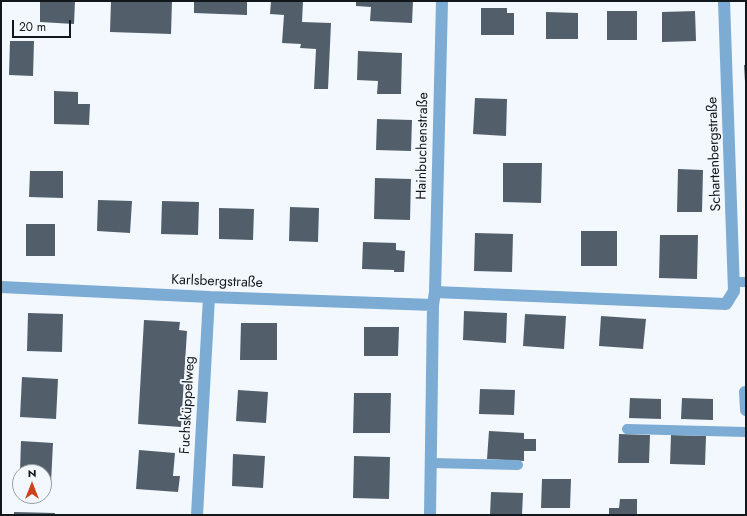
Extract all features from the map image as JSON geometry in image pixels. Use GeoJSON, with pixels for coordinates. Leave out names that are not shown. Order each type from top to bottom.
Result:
{"type":"FeatureCollection","features":[{"type":"Feature","properties":{"kind":"street","name":"Hainbuchenstraße"},"geometry":{"type":"LineString","coordinates":[[430,515],[433,305],[435,292],[442,1]]}},
{"type":"Feature","properties":{"kind":"street","name":"Schartenbergstraße"},"geometry":{"type":"LineString","coordinates":[[435,292],[726,304],[740,282],[724,1]]}},
{"type":"Feature","properties":{"kind":"street","name":"Karlsbergstraße"},"geometry":{"type":"LineString","coordinates":[[1,287],[209,297],[433,305]]}},
{"type":"Feature","properties":{"kind":"street","name":"Fuchsküppelweg"},"geometry":{"type":"LineString","coordinates":[[197,515],[209,297]]}},
{"type":"Feature","properties":{"kind":"street"},"geometry":{"type":"LineString","coordinates":[[746,394],[746,410]]}},
{"type":"Feature","properties":{"kind":"lane"},"geometry":{"type":"LineString","coordinates":[[627,429],[746,432]]}},
{"type":"Feature","properties":{"kind":"lane"},"geometry":{"type":"LineString","coordinates":[[431,463],[518,465]]}},
{"type":"Feature","properties":{"kind":"building"},"geometry":{"type":"Polygon","coordinates":[[[40,1],[75,1],[74,24],[40,22],[40,1]]]}},
{"type":"Feature","properties":{"kind":"building"},"geometry":{"type":"Polygon","coordinates":[[[111,1],[172,1],[171,34],[110,32],[111,1]]]}},
{"type":"Feature","properties":{"kind":"building"},"geometry":{"type":"Polygon","coordinates":[[[194,1],[247,1],[247,15],[194,13],[194,1]]]}},
{"type":"Feature","properties":{"kind":"building"},"geometry":{"type":"Polygon","coordinates":[[[271,1],[303,1],[302,22],[331,23],[328,89],[314,89],[316,49],[300,48],[301,44],[282,43],[284,15],[270,14],[271,1]]]}},
{"type":"Feature","properties":{"kind":"building"},"geometry":{"type":"Polygon","coordinates":[[[356,1],[413,1],[412,23],[370,21],[371,7],[356,6],[356,1]]]}},
{"type":"Feature","properties":{"kind":"building"},"geometry":{"type":"Polygon","coordinates":[[[481,8],[507,8],[507,13],[514,13],[514,35],[481,35],[481,8]]]}},
{"type":"Feature","properties":{"kind":"building"},"geometry":{"type":"Polygon","coordinates":[[[607,11],[637,11],[637,40],[607,40],[607,11]]]}},
{"type":"Feature","properties":{"kind":"building"},"geometry":{"type":"Polygon","coordinates":[[[695,11],[696,41],[662,42],[662,12],[695,11]]]}},
{"type":"Feature","properties":{"kind":"building"},"geometry":{"type":"Polygon","coordinates":[[[546,12],[578,13],[578,39],[546,39],[546,12]]]}},
{"type":"Feature","properties":{"kind":"building"},"geometry":{"type":"Polygon","coordinates":[[[10,41],[34,41],[33,76],[9,75],[10,41]]]}},
{"type":"Feature","properties":{"kind":"building"},"geometry":{"type":"Polygon","coordinates":[[[358,51],[402,53],[401,94],[377,94],[378,81],[357,80],[358,51]]]}},
{"type":"Feature","properties":{"kind":"building"},"geometry":{"type":"Polygon","coordinates":[[[744,65],[746,65],[745,82],[744,65]]]}},
{"type":"Feature","properties":{"kind":"building"},"geometry":{"type":"Polygon","coordinates":[[[54,91],[78,92],[78,104],[90,104],[89,125],[54,124],[54,91]]]}},
{"type":"Feature","properties":{"kind":"building"},"geometry":{"type":"Polygon","coordinates":[[[475,98],[507,99],[506,136],[473,134],[475,98]]]}},
{"type":"Feature","properties":{"kind":"building"},"geometry":{"type":"Polygon","coordinates":[[[377,119],[412,120],[411,151],[376,150],[377,119]]]}},
{"type":"Feature","properties":{"kind":"building"},"geometry":{"type":"Polygon","coordinates":[[[503,163],[542,163],[541,203],[503,202],[503,163]]]}},
{"type":"Feature","properties":{"kind":"building"},"geometry":{"type":"Polygon","coordinates":[[[678,169],[703,170],[702,212],[677,212],[678,169]]]}},
{"type":"Feature","properties":{"kind":"building"},"geometry":{"type":"Polygon","coordinates":[[[30,171],[63,171],[63,198],[29,197],[30,171]]]}},
{"type":"Feature","properties":{"kind":"building"},"geometry":{"type":"Polygon","coordinates":[[[375,178],[411,179],[410,220],[374,219],[375,178]]]}},
{"type":"Feature","properties":{"kind":"building"},"geometry":{"type":"Polygon","coordinates":[[[98,200],[132,201],[130,233],[97,231],[98,200]]]}},
{"type":"Feature","properties":{"kind":"building"},"geometry":{"type":"Polygon","coordinates":[[[162,201],[199,202],[198,235],[161,234],[162,201]]]}},
{"type":"Feature","properties":{"kind":"building"},"geometry":{"type":"Polygon","coordinates":[[[290,207],[319,208],[318,242],[289,241],[290,207]]]}},
{"type":"Feature","properties":{"kind":"building"},"geometry":{"type":"Polygon","coordinates":[[[219,208],[254,209],[253,240],[219,239],[219,208]]]}},
{"type":"Feature","properties":{"kind":"building"},"geometry":{"type":"Polygon","coordinates":[[[26,224],[55,224],[55,256],[26,256],[26,224]]]}},
{"type":"Feature","properties":{"kind":"building"},"geometry":{"type":"Polygon","coordinates":[[[581,231],[617,231],[617,266],[581,266],[581,231]]]}},
{"type":"Feature","properties":{"kind":"building"},"geometry":{"type":"Polygon","coordinates":[[[475,233],[513,234],[512,272],[474,271],[475,233]]]}},
{"type":"Feature","properties":{"kind":"building"},"geometry":{"type":"Polygon","coordinates":[[[660,235],[698,235],[697,279],[659,278],[660,235]]]}},
{"type":"Feature","properties":{"kind":"building"},"geometry":{"type":"Polygon","coordinates":[[[363,242],[396,243],[396,250],[405,251],[404,272],[394,272],[394,270],[362,269],[363,242]]]}},
{"type":"Feature","properties":{"kind":"building"},"geometry":{"type":"Polygon","coordinates":[[[464,311],[507,313],[506,343],[463,340],[464,311]]]}},
{"type":"Feature","properties":{"kind":"building"},"geometry":{"type":"Polygon","coordinates":[[[28,313],[63,314],[62,352],[27,351],[28,313]]]}},
{"type":"Feature","properties":{"kind":"building"},"geometry":{"type":"Polygon","coordinates":[[[525,314],[566,316],[564,349],[523,346],[525,314]]]}},
{"type":"Feature","properties":{"kind":"building"},"geometry":{"type":"Polygon","coordinates":[[[601,316],[646,319],[643,349],[599,346],[601,316]]]}},
{"type":"Feature","properties":{"kind":"building"},"geometry":{"type":"Polygon","coordinates":[[[144,320],[180,322],[179,330],[187,331],[181,427],[138,424],[144,320]]]}},
{"type":"Feature","properties":{"kind":"building"},"geometry":{"type":"Polygon","coordinates":[[[241,323],[277,323],[277,360],[240,360],[241,323]]]}},
{"type":"Feature","properties":{"kind":"building"},"geometry":{"type":"Polygon","coordinates":[[[364,327],[399,327],[398,356],[364,356],[364,327]]]}},
{"type":"Feature","properties":{"kind":"building"},"geometry":{"type":"Polygon","coordinates":[[[22,377],[58,379],[56,419],[20,417],[22,377]]]}},
{"type":"Feature","properties":{"kind":"building"},"geometry":{"type":"Polygon","coordinates":[[[480,389],[515,390],[514,415],[479,414],[480,389]]]}},
{"type":"Feature","properties":{"kind":"building"},"geometry":{"type":"Polygon","coordinates":[[[238,390],[268,392],[266,423],[236,421],[238,390]]]}},
{"type":"Feature","properties":{"kind":"building"},"geometry":{"type":"Polygon","coordinates":[[[354,393],[391,393],[390,433],[353,433],[354,393]]]}},
{"type":"Feature","properties":{"kind":"building"},"geometry":{"type":"Polygon","coordinates":[[[630,398],[661,399],[661,419],[629,418],[630,398]]]}},
{"type":"Feature","properties":{"kind":"building"},"geometry":{"type":"Polygon","coordinates":[[[682,398],[713,399],[713,420],[681,419],[682,398]]]}},
{"type":"Feature","properties":{"kind":"building"},"geometry":{"type":"Polygon","coordinates":[[[489,431],[524,433],[524,439],[536,439],[536,451],[524,451],[524,461],[487,459],[489,431]]]}},
{"type":"Feature","properties":{"kind":"building"},"geometry":{"type":"Polygon","coordinates":[[[619,434],[650,435],[649,463],[618,463],[619,434]]]}},
{"type":"Feature","properties":{"kind":"building"},"geometry":{"type":"Polygon","coordinates":[[[671,435],[706,436],[705,465],[670,464],[671,435]]]}},
{"type":"Feature","properties":{"kind":"building"},"geometry":{"type":"Polygon","coordinates":[[[21,441],[53,443],[52,464],[20,464],[21,441]]]}},
{"type":"Feature","properties":{"kind":"building"},"geometry":{"type":"Polygon","coordinates":[[[139,450],[175,453],[173,476],[180,476],[178,492],[136,489],[139,450]]]}},
{"type":"Feature","properties":{"kind":"building"},"geometry":{"type":"Polygon","coordinates":[[[233,454],[265,456],[263,488],[232,486],[233,454]]]}},
{"type":"Feature","properties":{"kind":"building"},"geometry":{"type":"Polygon","coordinates":[[[354,456],[390,457],[389,499],[353,498],[354,456]]]}},
{"type":"Feature","properties":{"kind":"building"},"geometry":{"type":"Polygon","coordinates":[[[542,479],[571,479],[570,508],[541,508],[542,479]]]}},
{"type":"Feature","properties":{"kind":"building"},"geometry":{"type":"Polygon","coordinates":[[[491,492],[523,493],[522,515],[490,515],[491,492]]]}},
{"type":"Feature","properties":{"kind":"building"},"geometry":{"type":"Polygon","coordinates":[[[620,499],[637,499],[637,515],[609,515],[609,508],[619,508],[620,499]]]}},
{"type":"Feature","properties":{"kind":"building"},"geometry":{"type":"Polygon","coordinates":[[[14,512],[55,513],[55,515],[14,515],[14,512]]]}}]}
